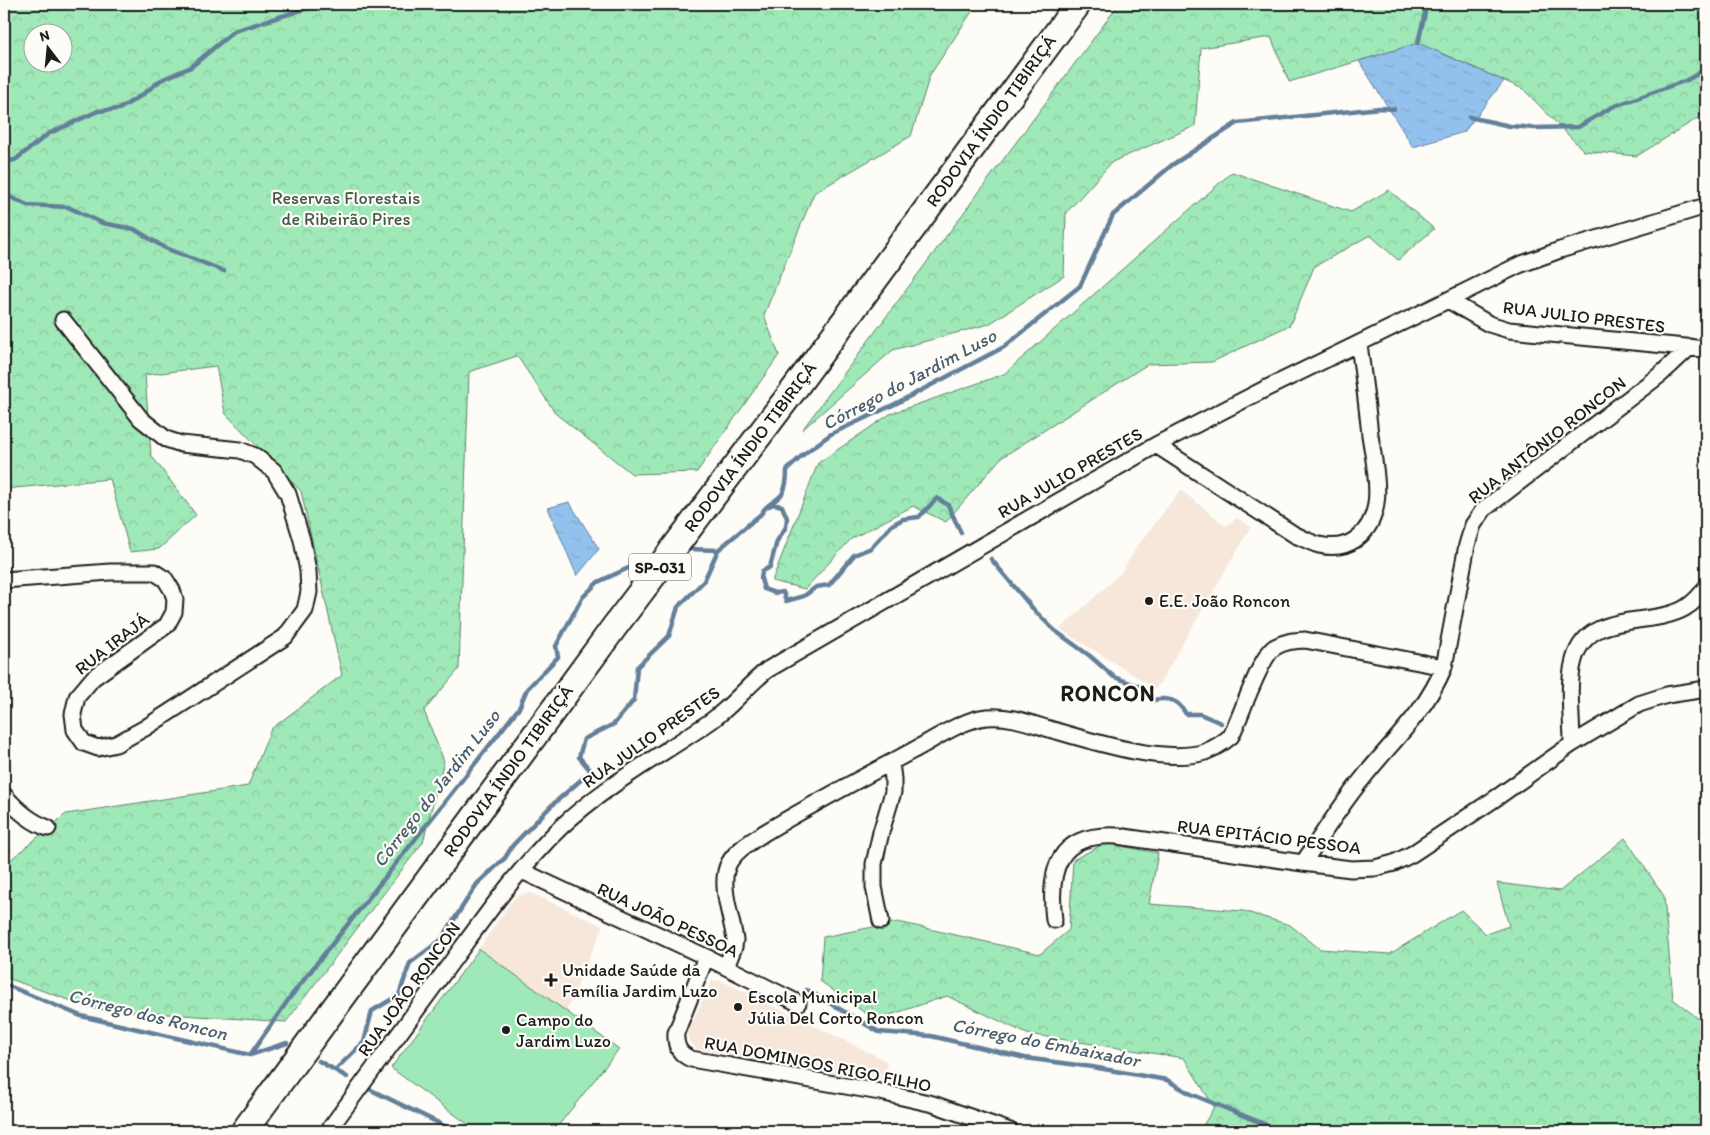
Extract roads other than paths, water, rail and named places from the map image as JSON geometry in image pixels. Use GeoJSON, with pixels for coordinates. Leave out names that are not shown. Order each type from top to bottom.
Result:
{"type":"FeatureCollection","features":[{"type":"Feature","properties":{"kind":"highway","name":"RODOVIA ÍNDIO TIBIRIÇÁ"},"geometry":{"type":"LineString","coordinates":[[244,1131],[604,642],[1078,4]]}},
{"type":"Feature","properties":{"kind":"street"},"geometry":{"type":"LineString","coordinates":[[1448,300],[1519,266],[1560,250],[1706,206]]}},
{"type":"Feature","properties":{"kind":"street","name":"RUA JULIO PRESTES"},"geometry":{"type":"LineString","coordinates":[[522,871],[561,827],[591,802],[620,780],[712,720],[730,706],[751,683],[767,670],[1156,445],[1265,389],[1448,300],[1489,324],[1509,330],[1706,349]]}},
{"type":"Feature","properties":{"kind":"street","name":"RUA IRAJÁ"},"geometry":{"type":"LineString","coordinates":[[4,580],[110,572],[154,572],[165,579],[172,590],[175,599],[174,612],[167,625],[93,678],[77,697],[73,714],[75,730],[84,743],[98,748],[116,744],[145,728],[285,637],[305,610],[309,592],[308,571],[302,540],[288,494],[274,471],[255,456],[240,450],[181,444],[166,439],[141,420],[63,320]]}},
{"type":"Feature","properties":{"kind":"street"},"geometry":{"type":"LineString","coordinates":[[1156,445],[1294,535],[1319,545],[1338,547],[1353,541],[1366,531],[1374,517],[1376,499],[1375,472],[1359,344]]}},
{"type":"Feature","properties":{"kind":"street","name":"RUA ANTÔNIO RONCON"},"geometry":{"type":"LineString","coordinates":[[1303,864],[1362,779],[1422,708],[1436,686],[1444,667],[1467,545],[1473,525],[1484,509],[1654,380],[1690,347]]}},
{"type":"Feature","properties":{"kind":"street"},"geometry":{"type":"LineString","coordinates":[[1572,744],[1571,678],[1574,659],[1583,643],[1597,630],[1616,623],[1660,617],[1685,608],[1700,596],[1706,587]]}},
{"type":"Feature","properties":{"kind":"street"},"geometry":{"type":"LineString","coordinates":[[726,968],[735,940],[725,884],[725,872],[730,861],[741,849],[762,834],[949,731],[986,717],[1000,716],[1021,720],[1100,743],[1160,755],[1186,755],[1205,752],[1221,744],[1231,736],[1265,658],[1274,648],[1288,641],[1305,640],[1444,667]]}},
{"type":"Feature","properties":{"kind":"street","name":"RUA EPITÁCIO PESSOA"},"geometry":{"type":"LineString","coordinates":[[1054,920],[1052,884],[1058,864],[1066,850],[1083,839],[1100,835],[1117,836],[1303,864],[1351,869],[1375,868],[1394,863],[1412,854],[1491,802],[1572,744],[1639,704],[1666,695],[1706,689]]}},
{"type":"Feature","properties":{"kind":"street"},"geometry":{"type":"LineString","coordinates":[[881,921],[874,887],[874,864],[880,832],[893,792],[890,763]]}},
{"type":"Feature","properties":{"kind":"street"},"geometry":{"type":"LineString","coordinates":[[4,795],[36,824],[48,828]]}},
{"type":"Feature","properties":{"kind":"street","name":"RUA JOÃO PESSOA"},"geometry":{"type":"LineString","coordinates":[[522,871],[798,1003]]}},
{"type":"Feature","properties":{"kind":"street","name":"RUA JOÃO RONCON"},"geometry":{"type":"LineString","coordinates":[[328,1131],[484,918],[522,871]]}},
{"type":"Feature","properties":{"kind":"street","name":"RUA DOMINGOS RIGO FILHO"},"geometry":{"type":"LineString","coordinates":[[706,958],[676,1033],[679,1050],[684,1056],[691,1059],[880,1092],[933,1104],[1010,1131]]}},
{"type":"Feature","properties":{"kind":"water"},"geometry":{"type":"Polygon","coordinates":[[[1418,43],[1504,81],[1464,132],[1413,147],[1359,61],[1418,43]]]}},
{"type":"Feature","properties":{"kind":"water"},"geometry":{"type":"Polygon","coordinates":[[[569,502],[599,549],[577,576],[548,508],[569,502]]]}},
{"type":"Feature","properties":{"kind":"waterway"},"geometry":{"type":"LineString","coordinates":[[4,162],[15,160],[48,134],[98,111],[119,109],[142,95],[161,80],[191,67],[234,31],[321,4]]}},
{"type":"Feature","properties":{"kind":"waterway","name":"Córrego do Jardim Luso"},"geometry":{"type":"LineString","coordinates":[[1418,43],[1427,4]]}},
{"type":"Feature","properties":{"kind":"waterway","name":"Córrego do Jardim Luso"},"geometry":{"type":"LineString","coordinates":[[1469,117],[1510,126],[1535,128],[1578,127],[1612,107],[1687,80],[1706,69]]}},
{"type":"Feature","properties":{"kind":"waterway","name":"Córrego do Jardim Luso"},"geometry":{"type":"LineString","coordinates":[[335,1070],[364,1042],[372,1011],[399,995],[410,963],[441,940],[477,884],[505,858],[513,845],[551,806],[591,771],[579,757],[584,739],[614,724],[634,700],[637,667],[669,636],[678,607],[704,581],[718,550],[782,494],[786,485],[787,470],[805,453],[831,434],[893,405],[1004,347],[1080,286],[1113,215],[1172,165],[1237,123],[1380,108],[1394,109]]}},
{"type":"Feature","properties":{"kind":"waterway"},"geometry":{"type":"LineString","coordinates":[[4,194],[27,205],[68,207],[102,223],[134,229],[165,248],[224,271]]}},
{"type":"Feature","properties":{"kind":"waterway"},"geometry":{"type":"LineString","coordinates":[[769,506],[774,504],[782,506],[787,518],[786,527],[777,541],[770,567],[762,571],[761,579],[764,589],[775,593],[783,592],[786,601],[804,596],[816,587],[829,585],[854,555],[871,548],[892,525],[903,519],[919,517],[937,498],[948,505],[961,533]]}},
{"type":"Feature","properties":{"kind":"waterway"},"geometry":{"type":"LineString","coordinates":[[686,549],[718,550]]}},
{"type":"Feature","properties":{"kind":"waterway"},"geometry":{"type":"LineString","coordinates":[[991,559],[1034,610],[1054,630],[1090,656],[1114,677],[1139,686],[1153,700],[1168,699],[1180,705],[1186,714],[1200,714],[1221,723]]}},
{"type":"Feature","properties":{"kind":"waterway","name":"Córrego do Jardim Luso"},"geometry":{"type":"LineString","coordinates":[[250,1055],[291,996],[519,708],[527,689],[558,657],[556,646],[582,598],[598,582],[650,560]]}},
{"type":"Feature","properties":{"kind":"waterway","name":"Córrego dos Roncon"},"geometry":{"type":"LineString","coordinates":[[4,984],[81,1016],[250,1055],[287,1043]]}},
{"type":"Feature","properties":{"kind":"waterway","name":"Córrego do Embaixador"},"geometry":{"type":"LineString","coordinates":[[807,990],[879,1032],[931,1036],[1025,1058],[1167,1080],[1191,1094],[1281,1131]]}},
{"type":"Feature","properties":{"kind":"waterway","name":"Córrego dos Roncon"},"geometry":{"type":"LineString","coordinates":[[319,1061],[347,1077]]}},
{"type":"Feature","properties":{"kind":"waterway","name":"Córrego dos Roncon"},"geometry":{"type":"LineString","coordinates":[[367,1088],[455,1131]]}},
{"type":"Feature","properties":{"kind":"place","name":"E.E. João Roncon"},"geometry":{"type":"Point","coordinates":[1149,601]}},
{"type":"Feature","properties":{"kind":"place","name":"Unidade Saúde da Família Jardim Luzo"},"geometry":{"type":"Point","coordinates":[551,980]}},
{"type":"Feature","properties":{"kind":"place","name":"Escola Municipal Júlia Del Corto Roncon"},"geometry":{"type":"Point","coordinates":[738,1007]}},
{"type":"Feature","properties":{"kind":"place","name":"Campo do Jardim Luzo"},"geometry":{"type":"Point","coordinates":[506,1030]}},
{"type":"Feature","properties":{"kind":"district","name":"RONCON"},"geometry":{"type":"Point","coordinates":[1108,693]}},
{"type":"Feature","properties":{"kind":"park label","name":"Reservas Florestais de Ribeirão Pires"},"geometry":{"type":"Point","coordinates":[346,208]}}]}
